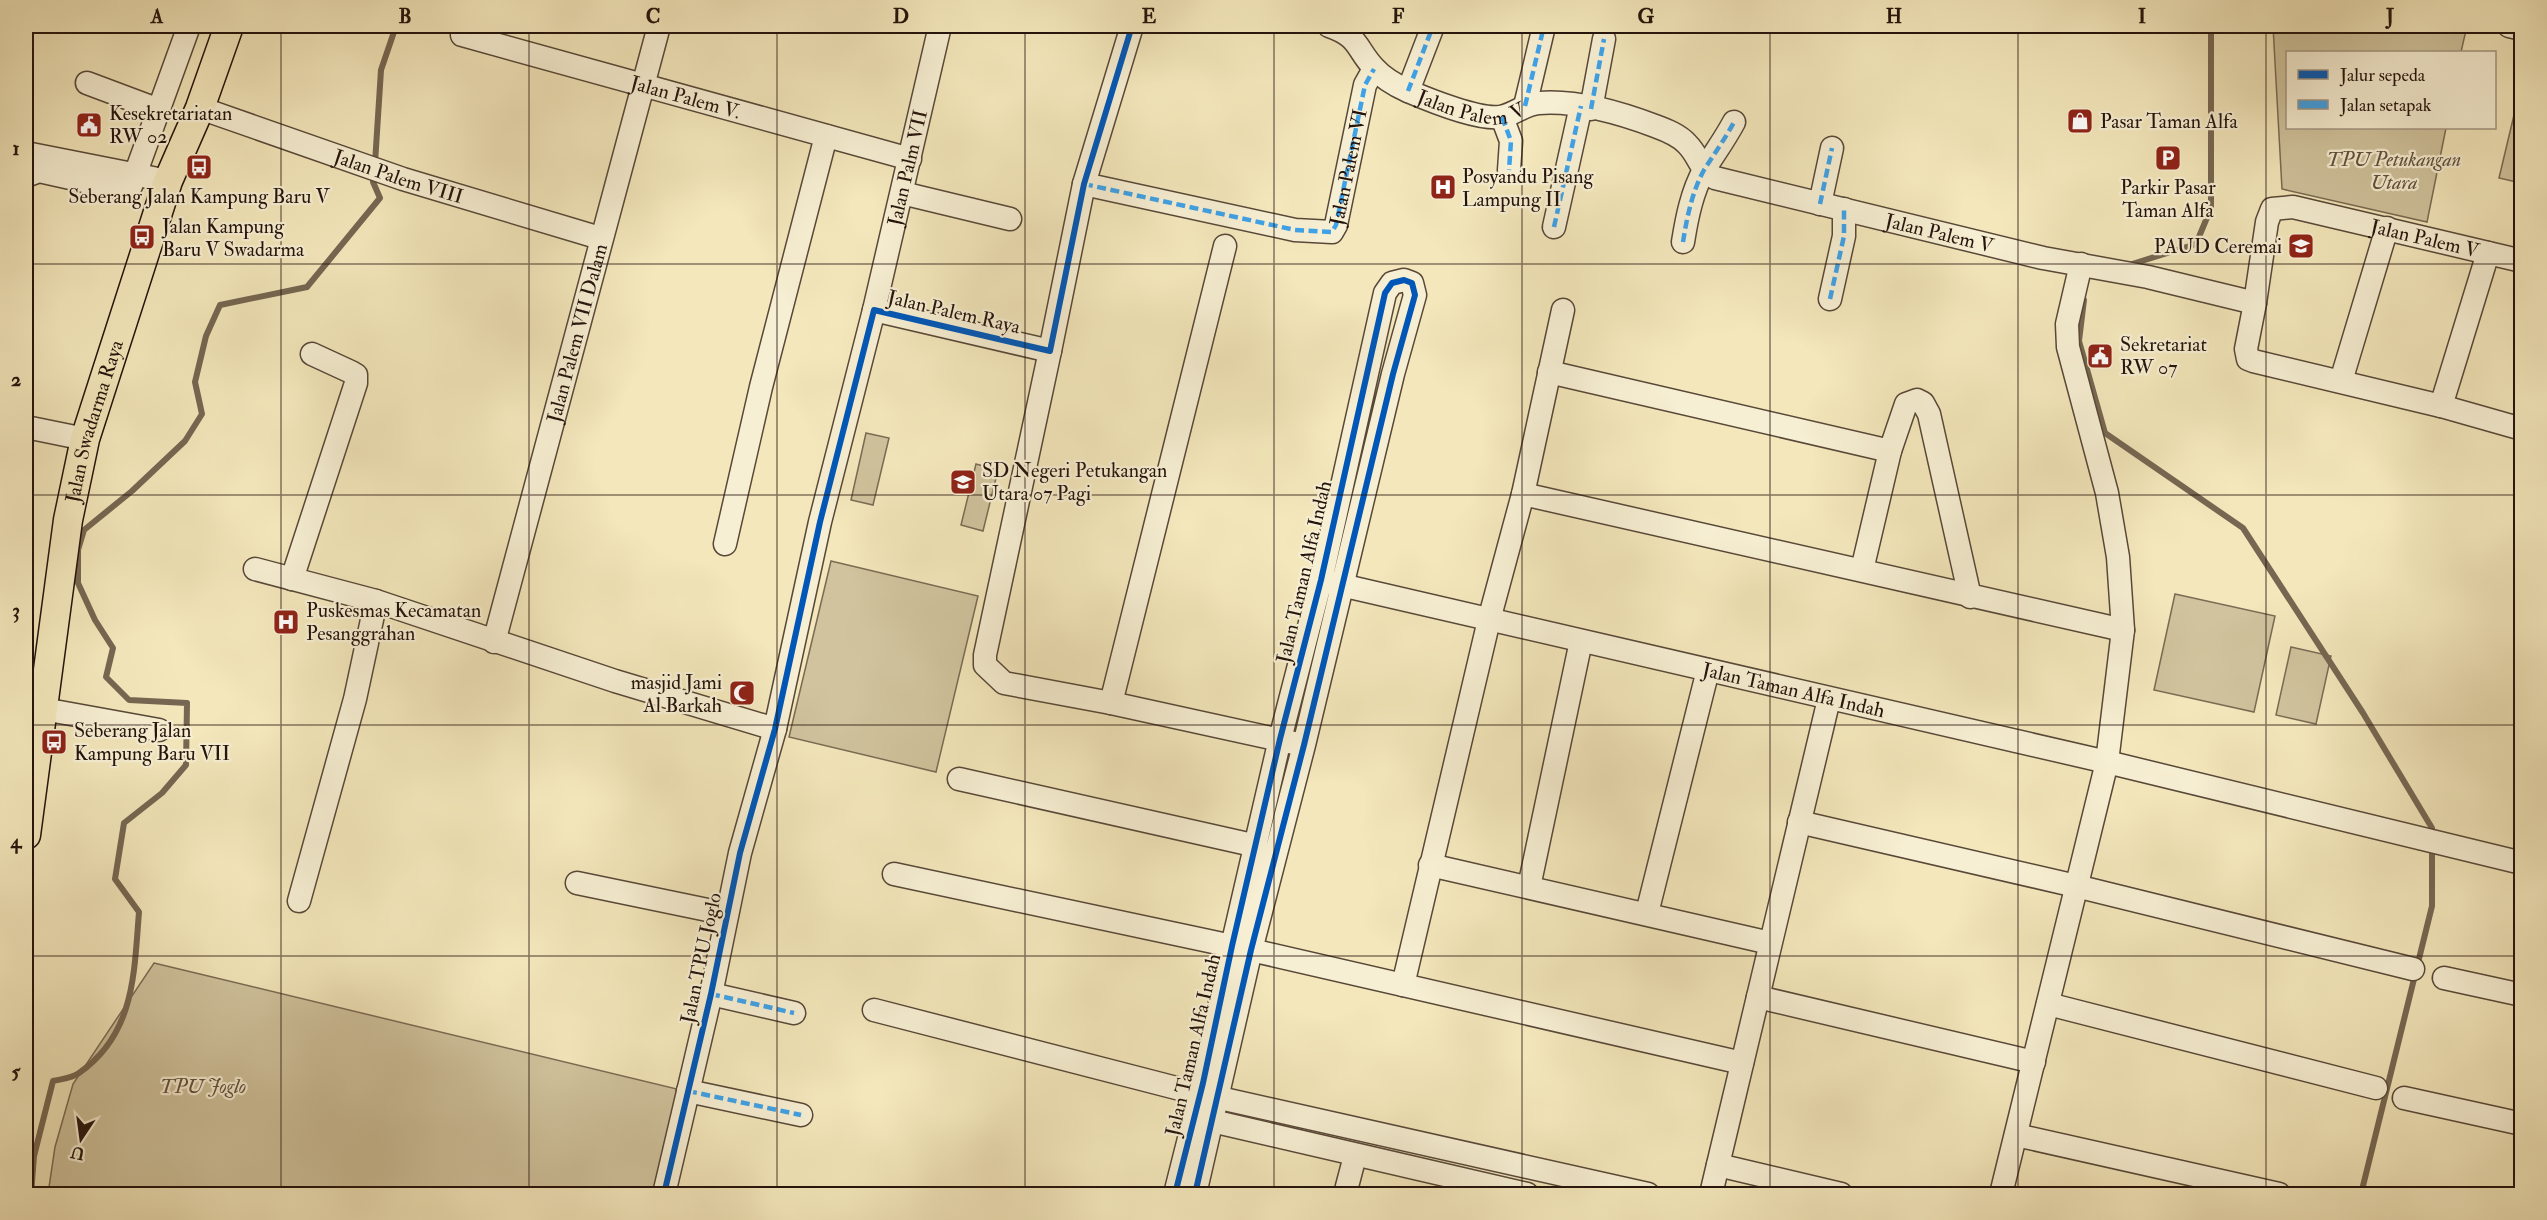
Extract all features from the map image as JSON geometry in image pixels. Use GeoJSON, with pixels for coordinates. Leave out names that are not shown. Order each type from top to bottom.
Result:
{"type":"FeatureCollection","features":[{"type":"Feature","properties":{"kind":"main road","name":"Jalan Swadarma Raya"},"geometry":{"type":"LineString","coordinates":[[26,835],[37,719],[68,520],[85,439],[168,181],[200,108],[229,26]]}},
{"type":"Feature","properties":{"kind":"street"},"geometry":{"type":"LineString","coordinates":[[26,176],[39,171],[106,186],[131,186],[186,26]]}},
{"type":"Feature","properties":{"kind":"street","name":"Jalan Palem VII Dalam"},"geometry":{"type":"LineString","coordinates":[[494,642],[600,238],[659,26]]}},
{"type":"Feature","properties":{"kind":"street","name":"Jalan Palm VII"},"geometry":{"type":"LineString","coordinates":[[874,310],[940,26]]}},
{"type":"Feature","properties":{"kind":"street"},"geometry":{"type":"LineString","coordinates":[[1132,26],[1084,184],[985,655],[985,665],[1004,684],[1111,703],[1304,745]]}},
{"type":"Feature","properties":{"kind":"street","name":"Jalan Palem V"},"geometry":{"type":"LineString","coordinates":[[1329,26],[1343,31],[1357,41],[1374,69],[1408,91],[1482,116],[1502,117],[1539,103],[1586,107],[1655,126],[1673,134],[1686,143],[1703,171],[1715,178],[2043,258],[2148,277],[2254,303],[2267,222],[2272,209],[2294,207],[2522,261]]}},
{"type":"Feature","properties":{"kind":"street"},"geometry":{"type":"LineString","coordinates":[[1408,91],[1433,26]]}},
{"type":"Feature","properties":{"kind":"street"},"geometry":{"type":"LineString","coordinates":[[1526,106],[1544,26]]}},
{"type":"Feature","properties":{"kind":"street"},"geometry":{"type":"LineString","coordinates":[[2510,26],[2522,29]]}},
{"type":"Feature","properties":{"kind":"street","name":"Jalan Palem V."},"geometry":{"type":"LineString","coordinates":[[462,35],[910,159]]}},
{"type":"Feature","properties":{"kind":"street"},"geometry":{"type":"LineString","coordinates":[[1554,227],[1604,39]]}},
{"type":"Feature","properties":{"kind":"street","name":"Jalan Palem VI"},"geometry":{"type":"LineString","coordinates":[[1084,184],[1295,230],[1332,232],[1336,225],[1365,85],[1374,69]]}},
{"type":"Feature","properties":{"kind":"street"},"geometry":{"type":"LineString","coordinates":[[87,83],[159,110]]}},
{"type":"Feature","properties":{"kind":"street","name":"Jalan Palem VIII"},"geometry":{"type":"LineString","coordinates":[[200,108],[400,178],[600,238]]}},
{"type":"Feature","properties":{"kind":"street"},"geometry":{"type":"LineString","coordinates":[[1502,117],[1511,141],[1509,170]]}},
{"type":"Feature","properties":{"kind":"street"},"geometry":{"type":"LineString","coordinates":[[1683,242],[1689,206],[1703,171],[1723,144],[1734,122]]}},
{"type":"Feature","properties":{"kind":"street"},"geometry":{"type":"LineString","coordinates":[[725,544],[761,387],[826,136]]}},
{"type":"Feature","properties":{"kind":"street"},"geometry":{"type":"LineString","coordinates":[[1820,204],[1832,148]]}},
{"type":"Feature","properties":{"kind":"street"},"geometry":{"type":"LineString","coordinates":[[26,153],[168,181]]}},
{"type":"Feature","properties":{"kind":"street"},"geometry":{"type":"LineString","coordinates":[[902,193],[1010,219]]}},
{"type":"Feature","properties":{"kind":"street"},"geometry":{"type":"LineString","coordinates":[[1830,299],[1844,236],[1844,209]]}},
{"type":"Feature","properties":{"kind":"street"},"geometry":{"type":"LineString","coordinates":[[2341,381],[2387,228]]}},
{"type":"Feature","properties":{"kind":"street"},"geometry":{"type":"LineString","coordinates":[[1111,703],[1225,246]]}},
{"type":"Feature","properties":{"kind":"street"},"geometry":{"type":"LineString","coordinates":[[2441,406],[2488,253]]}},
{"type":"Feature","properties":{"kind":"street"},"geometry":{"type":"LineString","coordinates":[[2001,1194],[2107,762],[2123,630],[2118,556],[2107,493],[2068,347],[2067,324],[2086,265]]}},
{"type":"Feature","properties":{"kind":"street","name":"Jalan Taman Alfa Indah"},"geometry":{"type":"LineString","coordinates":[[1175,1194],[1204,1119],[1210,1095],[1242,948],[1257,846],[1280,739],[1331,582],[1415,294],[1412,284],[1404,280],[1392,283],[1384,292],[1331,582],[1304,745],[1242,948]]}},
{"type":"Feature","properties":{"kind":"street"},"geometry":{"type":"LineString","coordinates":[[2254,303],[2246,349],[2248,359],[2441,406],[2522,429]]}},
{"type":"Feature","properties":{"kind":"street","name":"Jalan Palem Raya"},"geometry":{"type":"LineString","coordinates":[[776,729],[820,522],[874,310],[1050,351]]}},
{"type":"Feature","properties":{"kind":"street"},"geometry":{"type":"LineString","coordinates":[[1403,984],[1489,620],[1523,494],[1563,310]]}},
{"type":"Feature","properties":{"kind":"street"},"geometry":{"type":"LineString","coordinates":[[292,579],[356,382],[356,375],[312,354]]}},
{"type":"Feature","properties":{"kind":"street"},"geometry":{"type":"LineString","coordinates":[[1549,372],[1890,451]]}},
{"type":"Feature","properties":{"kind":"street"},"geometry":{"type":"LineString","coordinates":[[1862,570],[1890,451],[1906,404],[1917,400],[1923,403],[1929,414],[1970,597]]}},
{"type":"Feature","properties":{"kind":"street"},"geometry":{"type":"LineString","coordinates":[[26,427],[85,439]]}},
{"type":"Feature","properties":{"kind":"street"},"geometry":{"type":"LineString","coordinates":[[1523,494],[2123,630]]}},
{"type":"Feature","properties":{"kind":"street"},"geometry":{"type":"LineString","coordinates":[[255,569],[376,602],[494,642],[776,729]]}},
{"type":"Feature","properties":{"kind":"street","name":"Jalan Taman Alfa Indah"},"geometry":{"type":"LineString","coordinates":[[1331,582],[2107,762],[2522,863]]}},
{"type":"Feature","properties":{"kind":"street"},"geometry":{"type":"LineString","coordinates":[[299,901],[355,699],[376,602]]}},
{"type":"Feature","properties":{"kind":"street"},"geometry":{"type":"LineString","coordinates":[[1529,887],[1581,641]]}},
{"type":"Feature","properties":{"kind":"street"},"geometry":{"type":"LineString","coordinates":[[1647,913],[1708,670]]}},
{"type":"Feature","properties":{"kind":"street"},"geometry":{"type":"LineString","coordinates":[[1711,1194],[1829,699]]}},
{"type":"Feature","properties":{"kind":"street"},"geometry":{"type":"LineString","coordinates":[[37,719],[159,730]]}},
{"type":"Feature","properties":{"kind":"street","name":"Jalan TPU Joglo"},"geometry":{"type":"LineString","coordinates":[[664,1194],[711,994],[740,853],[776,729]]}},
{"type":"Feature","properties":{"kind":"street"},"geometry":{"type":"LineString","coordinates":[[959,779],[1257,846]]}},
{"type":"Feature","properties":{"kind":"street"},"geometry":{"type":"LineString","coordinates":[[1799,822],[2076,886],[2413,969]]}},
{"type":"Feature","properties":{"kind":"street"},"geometry":{"type":"LineString","coordinates":[[1430,865],[1770,943]]}},
{"type":"Feature","properties":{"kind":"street"},"geometry":{"type":"LineString","coordinates":[[894,874],[1242,948],[1742,1063]]}},
{"type":"Feature","properties":{"kind":"street"},"geometry":{"type":"LineString","coordinates":[[577,883],[727,914]]}},
{"type":"Feature","properties":{"kind":"street"},"geometry":{"type":"LineString","coordinates":[[2444,978],[2522,995]]}},
{"type":"Feature","properties":{"kind":"street"},"geometry":{"type":"LineString","coordinates":[[711,994],[794,1013]]}},
{"type":"Feature","properties":{"kind":"street"},"geometry":{"type":"LineString","coordinates":[[1758,997],[2034,1062]]}},
{"type":"Feature","properties":{"kind":"street"},"geometry":{"type":"LineString","coordinates":[[2048,1004],[2376,1088]]}},
{"type":"Feature","properties":{"kind":"street"},"geometry":{"type":"LineString","coordinates":[[874,1010],[1210,1095],[1647,1194]]}},
{"type":"Feature","properties":{"kind":"street"},"geometry":{"type":"LineString","coordinates":[[688,1091],[801,1115]]}},
{"type":"Feature","properties":{"kind":"street"},"geometry":{"type":"LineString","coordinates":[[2404,1098],[2522,1124]]}},
{"type":"Feature","properties":{"kind":"street"},"geometry":{"type":"LineString","coordinates":[[1204,1119],[1355,1156],[1527,1194]]}},
{"type":"Feature","properties":{"kind":"street","name":"Jalan Taman Alfa Indah"},"geometry":{"type":"LineString","coordinates":[[1196,1194],[1204,1119]]}},
{"type":"Feature","properties":{"kind":"street"},"geometry":{"type":"LineString","coordinates":[[2016,1135],[2279,1194]]}},
{"type":"Feature","properties":{"kind":"street"},"geometry":{"type":"LineString","coordinates":[[1345,1194],[1355,1156]]}},
{"type":"Feature","properties":{"kind":"street"},"geometry":{"type":"LineString","coordinates":[[1718,1165],[1841,1194]]}},
{"type":"Feature","properties":{"kind":"green space","name":"TPU Petukangan Utara"},"geometry":{"type":"Polygon","coordinates":[[[2273,26],[2467,26],[2461,51],[2286,51],[2286,129],[2446,129],[2427,222],[2282,189],[2273,26]]]}},
{"type":"Feature","properties":{"kind":"green space"},"geometry":{"type":"Polygon","coordinates":[[[2514,115],[2521,117],[2521,183],[2499,178],[2514,115]]]}},
{"type":"Feature","properties":{"kind":"green space"},"geometry":{"type":"Polygon","coordinates":[[[866,433],[889,438],[873,505],[851,500],[866,433]]]}},
{"type":"Feature","properties":{"kind":"green space"},"geometry":{"type":"Polygon","coordinates":[[[976,464],[998,470],[983,531],[961,525],[976,464]]]}},
{"type":"Feature","properties":{"kind":"green space"},"geometry":{"type":"Polygon","coordinates":[[[831,561],[978,596],[936,772],[789,737],[831,561]]]}},
{"type":"Feature","properties":{"kind":"green space"},"geometry":{"type":"Polygon","coordinates":[[[2175,594],[2275,616],[2254,712],[2154,690],[2175,594]]]}},
{"type":"Feature","properties":{"kind":"green space"},"geometry":{"type":"Polygon","coordinates":[[[2291,647],[2331,656],[2316,724],[2276,715],[2291,647]]]}},
{"type":"Feature","properties":{"kind":"green space","name":"TPU Joglo"},"geometry":{"type":"Polygon","coordinates":[[[154,963],[681,1090],[661,1194],[48,1194],[55,1147],[73,1084],[154,963]]]}},
{"type":"Feature","properties":{"kind":"waterway"},"geometry":{"type":"LineString","coordinates":[[375,163],[381,70],[396,26]]}},
{"type":"Feature","properties":{"kind":"waterway"},"geometry":{"type":"LineString","coordinates":[[2129,265],[2196,244],[2211,208],[2211,26]]}},
{"type":"Feature","properties":{"kind":"waterway"},"geometry":{"type":"LineString","coordinates":[[31,1194],[34,1156],[53,1081],[76,1075],[97,1057],[111,1040],[128,1001],[133,979],[139,912],[115,879],[124,823],[162,793],[186,765],[187,703],[129,700],[106,677],[113,648],[95,620],[78,583],[78,550],[84,530],[132,491],[185,441],[202,414],[195,382],[206,336],[220,305],[307,287],[380,198],[373,182],[374,173]]}},
{"type":"Feature","properties":{"kind":"waterway"},"geometry":{"type":"LineString","coordinates":[[2084,300],[2079,341],[2105,433],[2243,528],[2363,713],[2432,828],[2432,837]]}},
{"type":"Feature","properties":{"kind":"waterway"},"geometry":{"type":"LineString","coordinates":[[2361,1194],[2432,906],[2432,847]]}},
{"type":"Feature","properties":{"kind":"marked path"},"geometry":{"type":"LineString","coordinates":[[1408,91],[1433,26]]}},
{"type":"Feature","properties":{"kind":"marked path"},"geometry":{"type":"LineString","coordinates":[[1525,106],[1544,26]]}},
{"type":"Feature","properties":{"kind":"marked path"},"geometry":{"type":"LineString","coordinates":[[1591,109],[1604,39]]}},
{"type":"Feature","properties":{"kind":"marked path"},"geometry":{"type":"LineString","coordinates":[[1084,184],[1295,230],[1332,232],[1336,225],[1365,85],[1374,69]]}},
{"type":"Feature","properties":{"kind":"marked path"},"geometry":{"type":"LineString","coordinates":[[1554,227],[1581,106]]}},
{"type":"Feature","properties":{"kind":"marked path"},"geometry":{"type":"LineString","coordinates":[[1502,117],[1511,141],[1509,170]]}},
{"type":"Feature","properties":{"kind":"marked path"},"geometry":{"type":"LineString","coordinates":[[1683,242],[1696,187],[1734,122]]}},
{"type":"Feature","properties":{"kind":"marked path"},"geometry":{"type":"LineString","coordinates":[[1820,204],[1832,148]]}},
{"type":"Feature","properties":{"kind":"marked path"},"geometry":{"type":"LineString","coordinates":[[1830,299],[1844,236],[1844,209]]}},
{"type":"Feature","properties":{"kind":"marked path"},"geometry":{"type":"LineString","coordinates":[[711,994],[794,1013]]}},
{"type":"Feature","properties":{"kind":"marked path"},"geometry":{"type":"LineString","coordinates":[[688,1091],[801,1115]]}},
{"type":"Feature","properties":{"kind":"cycle path"},"geometry":{"type":"LineString","coordinates":[[664,1194],[711,994],[740,853],[775,729],[820,522],[874,310],[1050,351],[1084,184],[1132,26]]}},
{"type":"Feature","properties":{"kind":"cycle path"},"geometry":{"type":"LineString","coordinates":[[1175,1194],[1203,1083],[1280,739],[1321,580],[1385,293],[1392,283],[1404,280],[1412,283],[1415,295],[1393,374],[1304,745],[1251,950],[1195,1194]]}},
{"type":"Feature","properties":{"kind":"place","name":"Pasar Taman Alfa"},"geometry":{"type":"Point","coordinates":[2080,121]}},
{"type":"Feature","properties":{"kind":"place","name":"Kesekretariatan RW 02"},"geometry":{"type":"Point","coordinates":[89,125]}},
{"type":"Feature","properties":{"kind":"place","name":"Parkir Pasar Taman Alfa"},"geometry":{"type":"Point","coordinates":[2168,158]}},
{"type":"Feature","properties":{"kind":"place","name":"Seberang Jalan Kampung Baru V"},"geometry":{"type":"Point","coordinates":[199,167]}},
{"type":"Feature","properties":{"kind":"place","name":"Posyandu Pisang Lampung II"},"geometry":{"type":"Point","coordinates":[1443,187]}},
{"type":"Feature","properties":{"kind":"place","name":"Jalan Kampung Baru V Swadarma"},"geometry":{"type":"Point","coordinates":[142,237]}},
{"type":"Feature","properties":{"kind":"place","name":"PAUD Ceremai"},"geometry":{"type":"Point","coordinates":[2301,246]}},
{"type":"Feature","properties":{"kind":"place","name":"Sekretariat RW 07"},"geometry":{"type":"Point","coordinates":[2100,356]}},
{"type":"Feature","properties":{"kind":"place","name":"SD Negeri Petukangan Utara 07 Pagi"},"geometry":{"type":"Point","coordinates":[963,482]}},
{"type":"Feature","properties":{"kind":"place","name":"Puskesmas Kecamatan Pesanggrahan"},"geometry":{"type":"Point","coordinates":[286,622]}},
{"type":"Feature","properties":{"kind":"place","name":"masjid Jami Al Barkah"},"geometry":{"type":"Point","coordinates":[742,693]}},
{"type":"Feature","properties":{"kind":"place","name":"Seberang Jalan Kampung Baru VII"},"geometry":{"type":"Point","coordinates":[54,742]}}]}
